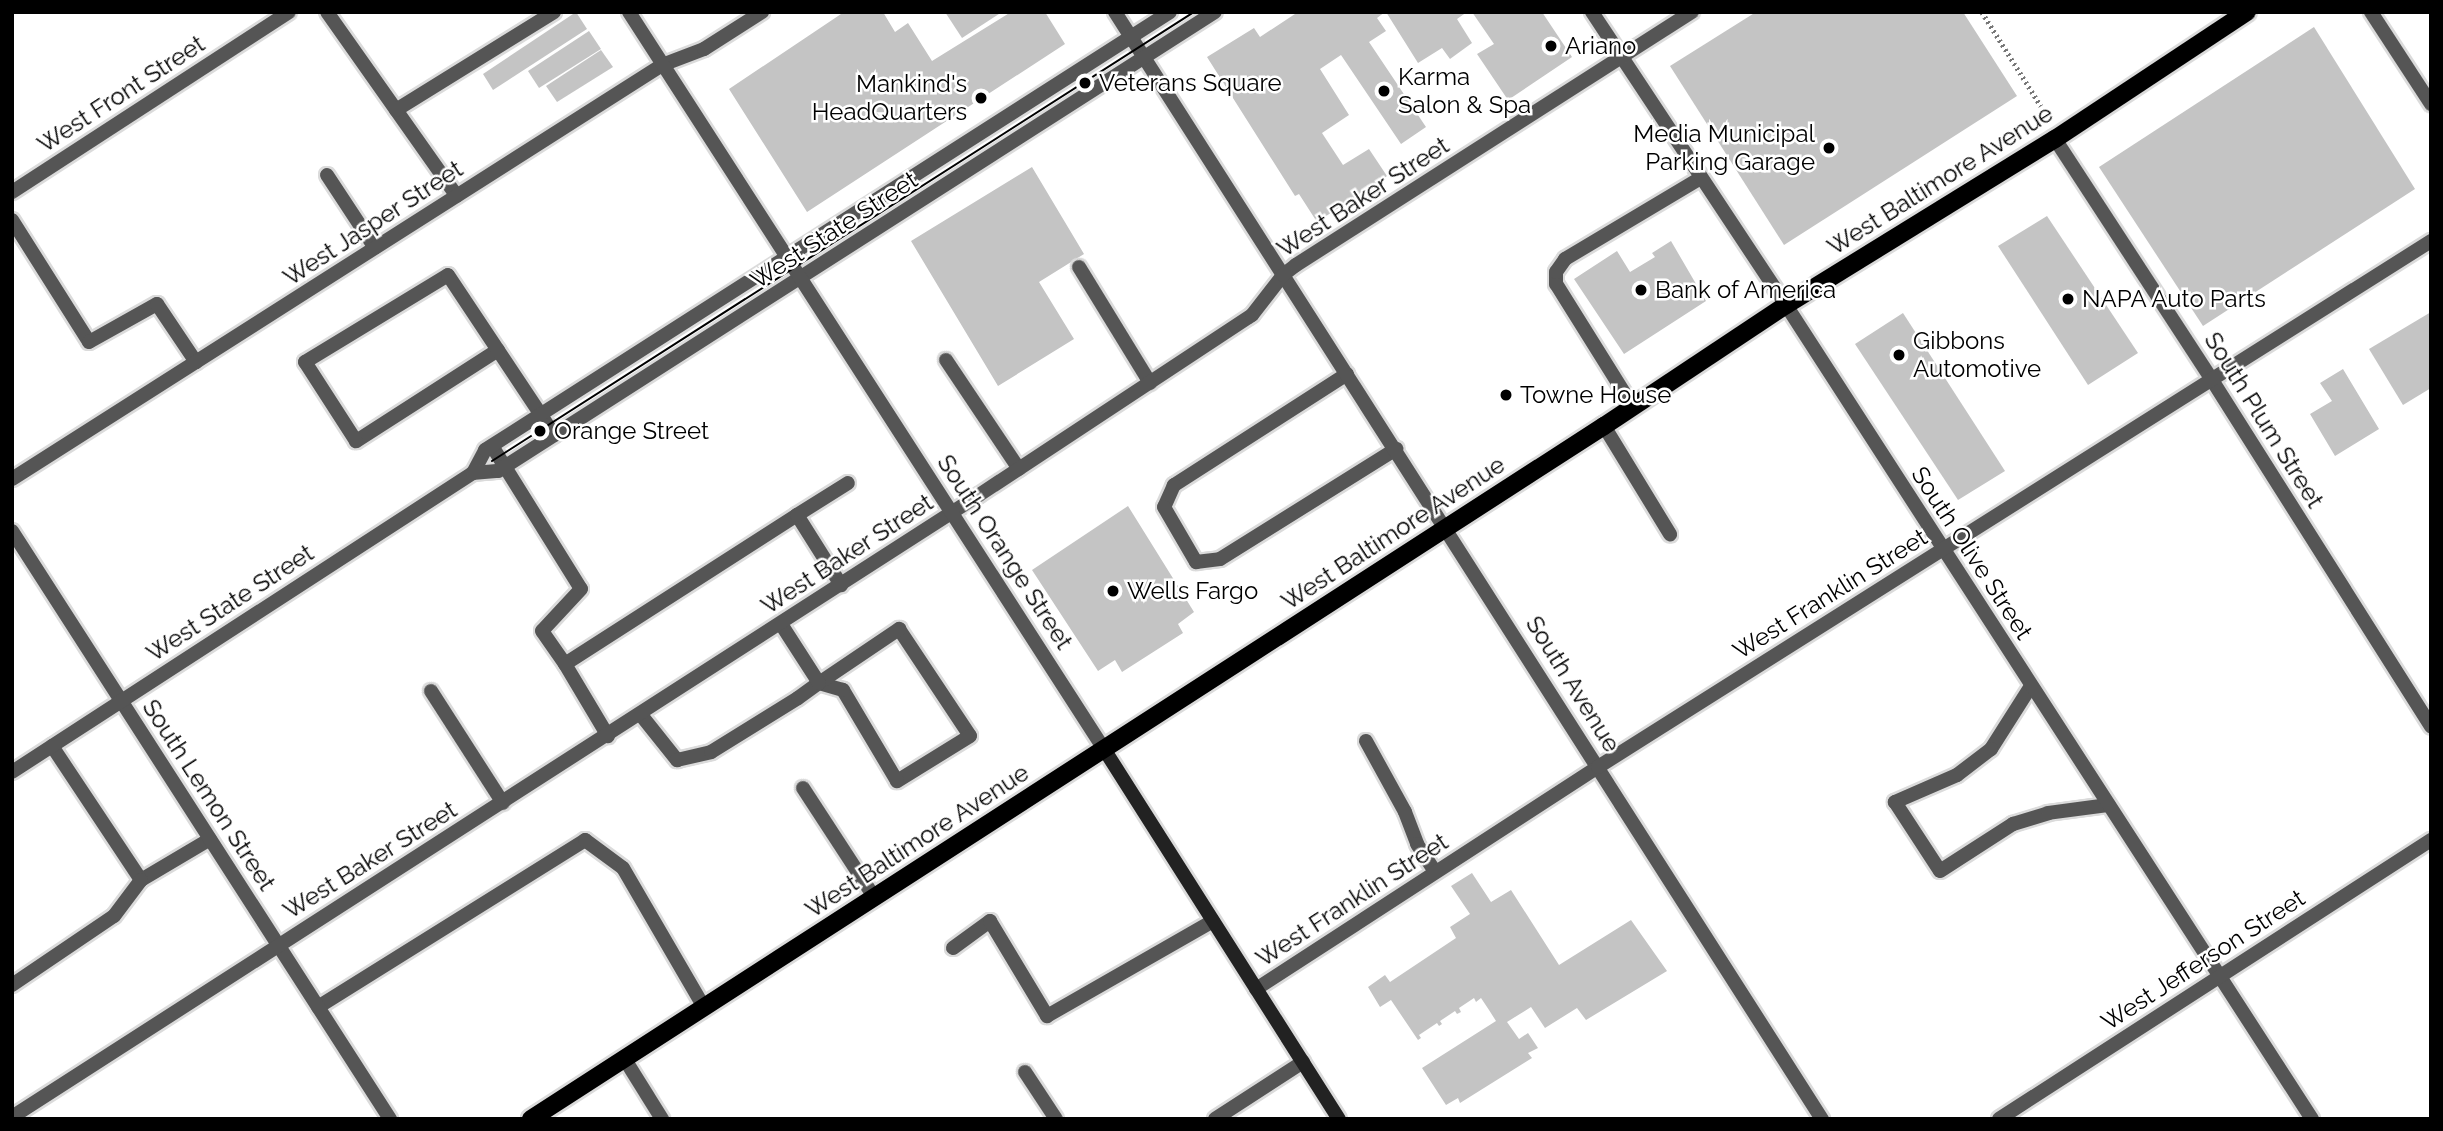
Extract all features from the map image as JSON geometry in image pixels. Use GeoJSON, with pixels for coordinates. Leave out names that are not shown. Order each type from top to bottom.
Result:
{"type":"FeatureCollection","features":[{"type":"Feature","properties":{"kind":"main road","name":"West Baltimore Avenue"},"geometry":{"type":"LineString","coordinates":[[531,1119],[1604,426],[1786,305],[2055,139],[2247,12]]}},
{"type":"Feature","properties":{"kind":"main road","name":"South Orange Street"},"geometry":{"type":"LineString","coordinates":[[1104,749],[1339,1119]]}},
{"type":"Feature","properties":{"kind":"street","name":"West Front Street"},"geometry":{"type":"LineString","coordinates":[[12,192],[272,17],[289,12]]}},
{"type":"Feature","properties":{"kind":"street"},"geometry":{"type":"LineString","coordinates":[[327,12],[457,196]]}},
{"type":"Feature","properties":{"kind":"street"},"geometry":{"type":"LineString","coordinates":[[396,110],[554,12]]}},
{"type":"Feature","properties":{"kind":"street","name":"South Orange Street"},"geometry":{"type":"LineString","coordinates":[[629,12],[1104,749]]}},
{"type":"Feature","properties":{"kind":"street","name":"West Jasper Street"},"geometry":{"type":"LineString","coordinates":[[12,479],[662,65],[704,49],[762,12]]}},
{"type":"Feature","properties":{"kind":"street"},"geometry":{"type":"LineString","coordinates":[[1115,12],[1283,275]]}},
{"type":"Feature","properties":{"kind":"street","name":"West State Street"},"geometry":{"type":"LineString","coordinates":[[473,473],[485,450],[1170,12]]}},
{"type":"Feature","properties":{"kind":"street","name":"West State Street"},"geometry":{"type":"LineString","coordinates":[[12,772],[473,473],[498,471],[1215,12]]}},
{"type":"Feature","properties":{"kind":"street","name":"South Olive Street"},"geometry":{"type":"LineString","coordinates":[[1592,12],[1786,305],[2312,1119]]}},
{"type":"Feature","properties":{"kind":"street","name":"West Baker Street"},"geometry":{"type":"LineString","coordinates":[[12,1117],[646,712],[1150,383],[1252,315],[1283,275],[1692,12]]}},
{"type":"Feature","properties":{"kind":"street"},"geometry":{"type":"LineString","coordinates":[[2371,12],[2431,104]]}},
{"type":"Feature","properties":{"kind":"street","name":"South Plum Street"},"geometry":{"type":"LineString","coordinates":[[2055,139],[2212,380],[2431,727]]}},
{"type":"Feature","properties":{"kind":"street"},"geometry":{"type":"LineString","coordinates":[[327,175],[375,248]]}},
{"type":"Feature","properties":{"kind":"street"},"geometry":{"type":"LineString","coordinates":[[1633,407],[1556,284],[1556,272],[1564,259],[1701,178]]}},
{"type":"Feature","properties":{"kind":"street"},"geometry":{"type":"LineString","coordinates":[[12,220],[89,342],[157,304],[196,362]]}},
{"type":"Feature","properties":{"kind":"street","name":"West Franklin Street"},"geometry":{"type":"LineString","coordinates":[[1256,989],[1598,767],[2431,241]]}},
{"type":"Feature","properties":{"kind":"street"},"geometry":{"type":"LineString","coordinates":[[1079,267],[1150,383]]}},
{"type":"Feature","properties":{"kind":"street"},"geometry":{"type":"LineString","coordinates":[[498,350],[356,441],[305,362],[448,275],[498,350],[554,435]]}},
{"type":"Feature","properties":{"kind":"street","name":"South Avenue"},"geometry":{"type":"LineString","coordinates":[[1283,275],[1822,1119]]}},
{"type":"Feature","properties":{"kind":"street"},"geometry":{"type":"LineString","coordinates":[[946,360],[1019,469]]}},
{"type":"Feature","properties":{"kind":"street"},"geometry":{"type":"LineString","coordinates":[[1347,374],[1174,485],[1164,507],[1196,562],[1220,559],[1396,449]]}},
{"type":"Feature","properties":{"kind":"street"},"geometry":{"type":"LineString","coordinates":[[1604,426],[1670,534]]}},
{"type":"Feature","properties":{"kind":"street"},"geometry":{"type":"LineString","coordinates":[[492,446],[581,589],[541,631],[565,664],[608,736]]}},
{"type":"Feature","properties":{"kind":"street"},"geometry":{"type":"LineString","coordinates":[[565,664],[848,484]]}},
{"type":"Feature","properties":{"kind":"street"},"geometry":{"type":"LineString","coordinates":[[797,515],[841,585]]}},
{"type":"Feature","properties":{"kind":"street","name":"South Lemon Street"},"geometry":{"type":"LineString","coordinates":[[12,531],[390,1119]]}},
{"type":"Feature","properties":{"kind":"street"},"geometry":{"type":"LineString","coordinates":[[646,712],[677,760],[711,752],[819,683],[899,629],[971,736],[897,781],[843,690],[819,683],[781,624]]}},
{"type":"Feature","properties":{"kind":"street"},"geometry":{"type":"LineString","coordinates":[[2031,686],[1990,749],[1956,775],[1895,802],[1941,871],[2013,824],[2048,813],[2108,805]]}},
{"type":"Feature","properties":{"kind":"street"},"geometry":{"type":"LineString","coordinates":[[431,691],[503,803]]}},
{"type":"Feature","properties":{"kind":"street"},"geometry":{"type":"LineString","coordinates":[[1366,741],[1435,872]]}},
{"type":"Feature","properties":{"kind":"street"},"geometry":{"type":"LineString","coordinates":[[52,746],[141,880]]}},
{"type":"Feature","properties":{"kind":"street"},"geometry":{"type":"LineString","coordinates":[[803,788],[874,897]]}},
{"type":"Feature","properties":{"kind":"street"},"geometry":{"type":"LineString","coordinates":[[12,985],[114,916],[141,880],[210,839]]}},
{"type":"Feature","properties":{"kind":"street","name":"West Jefferson Street"},"geometry":{"type":"LineString","coordinates":[[1999,1119],[2431,839]]}},
{"type":"Feature","properties":{"kind":"street"},"geometry":{"type":"LineString","coordinates":[[318,1007],[585,840],[623,868],[704,1007]]}},
{"type":"Feature","properties":{"kind":"street"},"geometry":{"type":"LineString","coordinates":[[953,948],[990,921],[1047,1016],[1213,921]]}},
{"type":"Feature","properties":{"kind":"street"},"geometry":{"type":"LineString","coordinates":[[624,1058],[662,1119]]}},
{"type":"Feature","properties":{"kind":"street"},"geometry":{"type":"LineString","coordinates":[[1215,1119],[1303,1062]]}},
{"type":"Feature","properties":{"kind":"street"},"geometry":{"type":"LineString","coordinates":[[1026,1072],[1056,1119]]}},
{"type":"Feature","properties":{"kind":"path"},"geometry":{"type":"LineString","coordinates":[[1982,12],[2040,106]]}},
{"type":"Feature","properties":{"kind":"building"},"geometry":{"type":"Polygon","coordinates":[[[576,12],[587,29],[493,90],[483,74],[576,12]]]}},
{"type":"Feature","properties":{"kind":"building"},"geometry":{"type":"Polygon","coordinates":[[[844,12],[883,12],[895,32],[908,23],[932,61],[1011,12],[1045,12],[1065,44],[807,212],[729,89],[844,12]]]}},
{"type":"Feature","properties":{"kind":"building"},"geometry":{"type":"Polygon","coordinates":[[[945,12],[1002,12],[962,38],[945,12]]]}},
{"type":"Feature","properties":{"kind":"building"},"geometry":{"type":"Polygon","coordinates":[[[1298,12],[1385,12],[1377,18],[1386,31],[1369,42],[1426,127],[1401,144],[1341,55],[1320,69],[1349,115],[1322,133],[1343,165],[1369,149],[1387,176],[1317,222],[1299,194],[1295,196],[1207,57],[1254,28],[1260,37],[1298,12]]]}},
{"type":"Feature","properties":{"kind":"building"},"geometry":{"type":"Polygon","coordinates":[[[1386,12],[1467,12],[1457,19],[1472,43],[1450,59],[1442,48],[1418,63],[1386,12]]]}},
{"type":"Feature","properties":{"kind":"building"},"geometry":{"type":"Polygon","coordinates":[[[1472,12],[1542,12],[1572,57],[1508,100],[1477,54],[1494,44],[1472,12]]]}},
{"type":"Feature","properties":{"kind":"building","name":"Media Municipal Parking Garage"},"geometry":{"type":"Polygon","coordinates":[[[1756,12],[1963,12],[2017,96],[1784,245],[1670,66],[1756,12]]]}},
{"type":"Feature","properties":{"kind":"building"},"geometry":{"type":"Polygon","coordinates":[[[2314,27],[2415,189],[2203,326],[2099,167],[2314,27]]]}},
{"type":"Feature","properties":{"kind":"building"},"geometry":{"type":"Polygon","coordinates":[[[589,31],[601,49],[539,88],[528,71],[589,31]]]}},
{"type":"Feature","properties":{"kind":"building"},"geometry":{"type":"Polygon","coordinates":[[[601,50],[613,67],[557,102],[546,86],[601,50]]]}},
{"type":"Feature","properties":{"kind":"building"},"geometry":{"type":"Polygon","coordinates":[[[1032,167],[1084,254],[1039,282],[1074,339],[998,386],[911,241],[1032,167]]]}},
{"type":"Feature","properties":{"kind":"building","name":"NAPA Auto Parts"},"geometry":{"type":"Polygon","coordinates":[[[2047,216],[2138,353],[2088,385],[1998,246],[2047,216]]]}},
{"type":"Feature","properties":{"kind":"building","name":"Bank of America"},"geometry":{"type":"Polygon","coordinates":[[[1671,241],[1706,301],[1624,354],[1574,279],[1617,251],[1630,272],[1655,257],[1652,253],[1671,241]]]}},
{"type":"Feature","properties":{"kind":"building"},"geometry":{"type":"Polygon","coordinates":[[[2431,312],[2431,388],[2403,405],[2369,349],[2431,312]]]}},
{"type":"Feature","properties":{"kind":"building"},"geometry":{"type":"Polygon","coordinates":[[[1903,313],[2005,471],[1958,500],[1855,344],[1903,313]]]}},
{"type":"Feature","properties":{"kind":"building"},"geometry":{"type":"Polygon","coordinates":[[[2343,369],[2379,429],[2335,456],[2310,414],[2332,401],[2320,383],[2343,369]]]}},
{"type":"Feature","properties":{"kind":"building","name":"Wells Fargo"},"geometry":{"type":"Polygon","coordinates":[[[1128,506],[1194,612],[1178,624],[1183,633],[1122,672],[1115,660],[1098,671],[1032,570],[1128,506]]]}},
{"type":"Feature","properties":{"kind":"building"},"geometry":{"type":"Polygon","coordinates":[[[1472,873],[1491,902],[1511,890],[1559,965],[1631,920],[1667,971],[1586,1020],[1577,1008],[1545,1028],[1531,1007],[1507,1022],[1519,1039],[1528,1033],[1538,1048],[1528,1053],[1532,1058],[1460,1103],[1458,1098],[1446,1105],[1422,1068],[1496,1021],[1489,1010],[1481,998],[1476,1002],[1474,998],[1459,1008],[1461,1012],[1457,1014],[1455,1011],[1440,1021],[1442,1024],[1439,1026],[1437,1023],[1419,1035],[1421,1038],[1418,1040],[1391,1000],[1380,1007],[1368,987],[1385,975],[1390,982],[1456,938],[1450,927],[1470,914],[1451,886],[1472,873]]]}},
{"type":"Feature","properties":{"kind":"tram line"},"geometry":{"type":"LineString","coordinates":[[492,461],[1194,12]]}},
{"type":"Feature","properties":{"kind":"place","name":"Ariano"},"geometry":{"type":"Point","coordinates":[1551,46]}},
{"type":"Feature","properties":{"kind":"place","name":"Veterans Square"},"geometry":{"type":"Point","coordinates":[1085,83]}},
{"type":"Feature","properties":{"kind":"place","name":"Karma Salon & Spa"},"geometry":{"type":"Point","coordinates":[1384,91]}},
{"type":"Feature","properties":{"kind":"place","name":"Mankind's HeadQuarters"},"geometry":{"type":"Point","coordinates":[981,98]}},
{"type":"Feature","properties":{"kind":"place","name":"Media Municipal Parking Garage"},"geometry":{"type":"Point","coordinates":[1829,148]}},
{"type":"Feature","properties":{"kind":"place","name":"Bank of America"},"geometry":{"type":"Point","coordinates":[1641,290]}},
{"type":"Feature","properties":{"kind":"place","name":"NAPA Auto Parts"},"geometry":{"type":"Point","coordinates":[2068,299]}},
{"type":"Feature","properties":{"kind":"place","name":"Gibbons Automotive"},"geometry":{"type":"Point","coordinates":[1899,355]}},
{"type":"Feature","properties":{"kind":"place","name":"Towne House"},"geometry":{"type":"Point","coordinates":[1506,395]}},
{"type":"Feature","properties":{"kind":"place","name":"Orange Street"},"geometry":{"type":"Point","coordinates":[540,431]}},
{"type":"Feature","properties":{"kind":"place","name":"Wells Fargo"},"geometry":{"type":"Point","coordinates":[1113,591]}}]}
